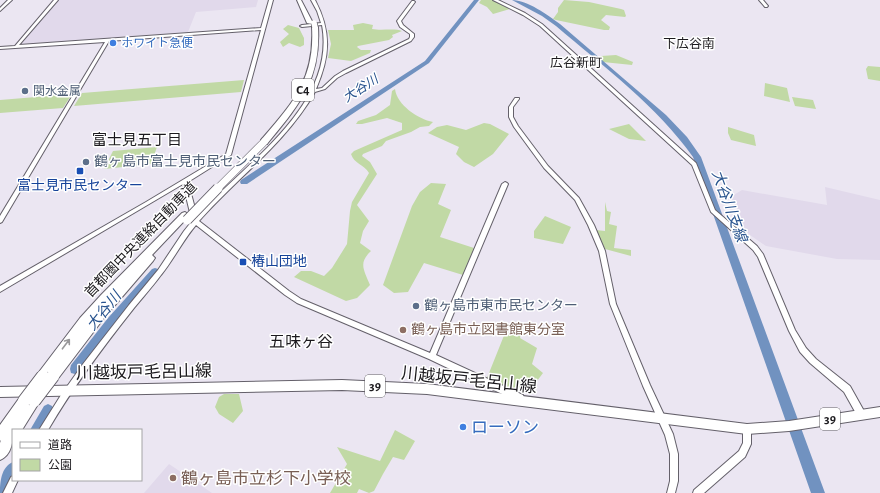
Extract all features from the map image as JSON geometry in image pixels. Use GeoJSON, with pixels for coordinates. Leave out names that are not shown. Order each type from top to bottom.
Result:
{"type":"FeatureCollection","features":[{"type":"Feature","properties":{"kind":"highway","name":"首都圏中央連絡自動車道"},"geometry":{"type":"LineString","coordinates":[[299,0],[312,25]]}},
{"type":"Feature","properties":{"kind":"highway","name":"首都圏中央連絡自動車道"},"geometry":{"type":"LineString","coordinates":[[0,435],[123,288],[293,107],[307,82],[316,54],[316,38],[304,0]]}},
{"type":"Feature","properties":{"kind":"highway","name":"首都圏中央連絡自動車道"},"geometry":{"type":"LineString","coordinates":[[15,429],[29,401]]}},
{"type":"Feature","properties":{"kind":"highway"},"geometry":{"type":"LineString","coordinates":[[0,454],[12,435]]}},
{"type":"Feature","properties":{"kind":"main road","name":"川越坂戸毛呂山線"},"geometry":{"type":"LineString","coordinates":[[0,392],[342,385],[427,389],[747,429],[794,425],[861,414]]}},
{"type":"Feature","properties":{"kind":"main road","name":"39"},"geometry":{"type":"LineString","coordinates":[[861,414],[880,412]]}},
{"type":"Feature","properties":{"kind":"street"},"geometry":{"type":"LineString","coordinates":[[0,10],[10,0]]}},
{"type":"Feature","properties":{"kind":"street"},"geometry":{"type":"LineString","coordinates":[[16,46],[56,0]]}},
{"type":"Feature","properties":{"kind":"street"},"geometry":{"type":"LineString","coordinates":[[0,289],[228,155],[271,0]]}},
{"type":"Feature","properties":{"kind":"street"},"geometry":{"type":"LineString","coordinates":[[189,219],[281,136],[297,116],[313,91],[324,63],[326,49],[318,7],[314,0]]}},
{"type":"Feature","properties":{"kind":"street"},"geometry":{"type":"LineString","coordinates":[[495,0],[524,14],[541,25],[691,161],[698,172],[713,211],[755,248],[760,256],[792,331],[803,350],[813,361],[847,389],[861,414]]}},
{"type":"Feature","properties":{"kind":"street"},"geometry":{"type":"LineString","coordinates":[[761,0],[766,6]]}},
{"type":"Feature","properties":{"kind":"street"},"geometry":{"type":"LineString","coordinates":[[313,91],[322,90],[340,75],[411,39],[413,35],[401,26],[399,21],[413,2]]}},
{"type":"Feature","properties":{"kind":"street"},"geometry":{"type":"LineString","coordinates":[[302,26],[322,24]]}},
{"type":"Feature","properties":{"kind":"street"},"geometry":{"type":"LineString","coordinates":[[0,48],[263,29]]}},
{"type":"Feature","properties":{"kind":"street"},"geometry":{"type":"LineString","coordinates":[[0,221],[108,40]]}},
{"type":"Feature","properties":{"kind":"street"},"geometry":{"type":"LineString","coordinates":[[516,99],[511,107],[511,118],[546,167],[576,199],[591,225],[602,251],[613,304],[669,434],[674,454],[674,481],[671,493]]}},
{"type":"Feature","properties":{"kind":"street"},"geometry":{"type":"LineString","coordinates":[[45,429],[68,390],[132,306],[165,267],[185,233],[189,219],[185,181]]}},
{"type":"Feature","properties":{"kind":"street"},"geometry":{"type":"LineString","coordinates":[[432,357],[505,184]]}},
{"type":"Feature","properties":{"kind":"street"},"geometry":{"type":"LineString","coordinates":[[189,219],[299,301],[432,357],[529,402]]}},
{"type":"Feature","properties":{"kind":"street"},"geometry":{"type":"LineString","coordinates":[[698,493],[742,454],[747,444],[747,429]]}},
{"type":"Feature","properties":{"kind":"street"},"geometry":{"type":"LineString","coordinates":[[7,493],[13,481]]}},
{"type":"Feature","properties":{"kind":"shaded area"},"geometry":{"type":"Polygon","coordinates":[[[59,0],[258,0],[256,7],[196,12],[188,32],[21,44],[59,0]]]}},
{"type":"Feature","properties":{"kind":"shaded area"},"geometry":{"type":"Polygon","coordinates":[[[825,187],[880,200],[880,260],[837,259],[766,246],[750,235],[736,220],[741,218],[734,203],[729,198],[742,190],[827,205],[825,187]]]}},
{"type":"Feature","properties":{"kind":"shaded area","name":"鶴ヶ島市立杉下小学校"},"geometry":{"type":"Polygon","coordinates":[[[169,464],[212,493],[144,493],[169,464]]]}},
{"type":"Feature","properties":{"kind":"green space"},"geometry":{"type":"Polygon","coordinates":[[[481,0],[493,0],[510,9],[493,14],[487,7],[479,3],[481,0]]]}},
{"type":"Feature","properties":{"kind":"green space"},"geometry":{"type":"Polygon","coordinates":[[[564,0],[589,2],[621,9],[624,10],[626,16],[606,15],[601,20],[610,27],[609,30],[553,19],[564,0]]]}},
{"type":"Feature","properties":{"kind":"green space"},"geometry":{"type":"Polygon","coordinates":[[[363,23],[373,25],[372,29],[402,31],[392,35],[393,37],[389,40],[358,46],[357,47],[361,50],[371,50],[370,53],[351,61],[328,58],[331,44],[328,30],[354,30],[353,25],[363,23]]]}},
{"type":"Feature","properties":{"kind":"green space"},"geometry":{"type":"Polygon","coordinates":[[[288,25],[299,28],[304,38],[304,45],[300,47],[289,43],[283,47],[280,42],[289,34],[283,29],[288,25]]]}},
{"type":"Feature","properties":{"kind":"green space"},"geometry":{"type":"Polygon","coordinates":[[[616,55],[633,62],[632,65],[603,62],[599,58],[601,56],[616,55]]]}},
{"type":"Feature","properties":{"kind":"green space"},"geometry":{"type":"Polygon","coordinates":[[[868,66],[880,67],[880,81],[868,79],[866,69],[868,66]]]}},
{"type":"Feature","properties":{"kind":"green space"},"geometry":{"type":"Polygon","coordinates":[[[244,80],[241,92],[74,106],[82,93],[244,80]]]}},
{"type":"Feature","properties":{"kind":"green space"},"geometry":{"type":"Polygon","coordinates":[[[765,83],[787,88],[790,102],[764,96],[765,83]]]}},
{"type":"Feature","properties":{"kind":"green space"},"geometry":{"type":"Polygon","coordinates":[[[395,89],[404,106],[421,118],[433,122],[429,126],[420,127],[386,141],[382,146],[363,154],[362,156],[370,162],[377,174],[357,205],[369,221],[363,231],[360,243],[371,251],[363,263],[364,271],[370,285],[357,298],[346,301],[294,277],[301,271],[311,271],[324,276],[332,268],[347,244],[352,202],[369,173],[354,160],[351,154],[354,151],[402,130],[402,123],[387,118],[356,124],[358,121],[376,115],[390,105],[392,91],[395,89]]]}},
{"type":"Feature","properties":{"kind":"green space"},"geometry":{"type":"Polygon","coordinates":[[[72,94],[63,108],[0,113],[0,100],[72,94]]]}},
{"type":"Feature","properties":{"kind":"green space"},"geometry":{"type":"Polygon","coordinates":[[[792,97],[813,100],[816,109],[795,106],[792,97]]]}},
{"type":"Feature","properties":{"kind":"green space"},"geometry":{"type":"Polygon","coordinates":[[[484,123],[490,124],[509,134],[493,154],[474,167],[464,162],[456,154],[459,147],[428,133],[437,127],[447,125],[466,130],[484,123]]]}},
{"type":"Feature","properties":{"kind":"green space"},"geometry":{"type":"Polygon","coordinates":[[[629,124],[646,141],[629,139],[609,129],[629,124]]]}},
{"type":"Feature","properties":{"kind":"green space"},"geometry":{"type":"Polygon","coordinates":[[[728,127],[754,135],[756,146],[731,140],[728,133],[728,127]]]}},
{"type":"Feature","properties":{"kind":"green space"},"geometry":{"type":"Polygon","coordinates":[[[157,147],[151,164],[104,169],[113,151],[157,147]]]}},
{"type":"Feature","properties":{"kind":"green space"},"geometry":{"type":"Polygon","coordinates":[[[431,183],[446,184],[438,204],[451,210],[440,237],[474,248],[463,275],[424,263],[408,292],[394,293],[383,285],[412,206],[420,192],[431,183]]]}},
{"type":"Feature","properties":{"kind":"green space"},"geometry":{"type":"Polygon","coordinates":[[[605,202],[607,211],[611,212],[609,224],[617,226],[614,248],[631,250],[631,256],[605,249],[596,230],[605,231],[605,202]]]}},
{"type":"Feature","properties":{"kind":"green space"},"geometry":{"type":"Polygon","coordinates":[[[545,216],[571,227],[563,244],[534,238],[534,231],[545,216]]]}},
{"type":"Feature","properties":{"kind":"green space"},"geometry":{"type":"Polygon","coordinates":[[[513,322],[524,326],[520,338],[537,348],[532,364],[543,373],[528,393],[499,385],[487,378],[505,333],[513,322]]]}},
{"type":"Feature","properties":{"kind":"green space"},"geometry":{"type":"Polygon","coordinates":[[[224,394],[239,394],[243,411],[233,423],[219,414],[215,407],[219,397],[224,394]]]}},
{"type":"Feature","properties":{"kind":"green space"},"geometry":{"type":"Polygon","coordinates":[[[395,430],[415,441],[404,460],[393,457],[374,491],[369,493],[359,489],[357,493],[330,493],[347,464],[337,447],[380,461],[395,430]]]}},
{"type":"Feature","properties":{"kind":"waterway","name":"大谷川"},"geometry":{"type":"LineString","coordinates":[[244,182],[427,62],[477,0]]}},
{"type":"Feature","properties":{"kind":"waterway","name":"大谷川支線"},"geometry":{"type":"LineString","coordinates":[[514,0],[544,15],[558,25],[664,116],[697,157],[818,493]]}},
{"type":"Feature","properties":{"kind":"waterway","name":"大谷川"},"geometry":{"type":"LineString","coordinates":[[75,369],[112,321],[155,272]]}},
{"type":"Feature","properties":{"kind":"waterway","name":"大谷川"},"geometry":{"type":"LineString","coordinates":[[37,429],[48,410]]}},
{"type":"Feature","properties":{"kind":"waterway","name":"大谷川"},"geometry":{"type":"LineString","coordinates":[[0,491],[12,470]]}},
{"type":"Feature","properties":{"kind":"place","name":"ホワイト急便"},"geometry":{"type":"Point","coordinates":[113,43]}},
{"type":"Feature","properties":{"kind":"place","name":"関水金属"},"geometry":{"type":"Point","coordinates":[25,91]}},
{"type":"Feature","properties":{"kind":"place","name":"鶴ヶ島市富士見市民センター"},"geometry":{"type":"Point","coordinates":[86,162]}},
{"type":"Feature","properties":{"kind":"place","name":"富士見市民センター"},"geometry":{"type":"Point","coordinates":[80,171]}},
{"type":"Feature","properties":{"kind":"place","name":"椿山団地"},"geometry":{"type":"Point","coordinates":[243,262]}},
{"type":"Feature","properties":{"kind":"place","name":"鶴ヶ島市東市民センター"},"geometry":{"type":"Point","coordinates":[416,306]}},
{"type":"Feature","properties":{"kind":"place","name":"鶴ヶ島市立図書館東分室"},"geometry":{"type":"Point","coordinates":[403,330]}},
{"type":"Feature","properties":{"kind":"place","name":"ローソン"},"geometry":{"type":"Point","coordinates":[463,427]}},
{"type":"Feature","properties":{"kind":"place","name":"鶴ヶ島市立杉下小学校"},"geometry":{"type":"Point","coordinates":[173,478]}},
{"type":"Feature","properties":{"kind":"district","name":"下広谷南"},"geometry":{"type":"Point","coordinates":[689,44]}},
{"type":"Feature","properties":{"kind":"district","name":"広谷新町"},"geometry":{"type":"Point","coordinates":[576,63]}},
{"type":"Feature","properties":{"kind":"district","name":"富士見五丁目"},"geometry":{"type":"Point","coordinates":[137,140]}},
{"type":"Feature","properties":{"kind":"district","name":"五味ヶ谷"},"geometry":{"type":"Point","coordinates":[301,342]}}]}
